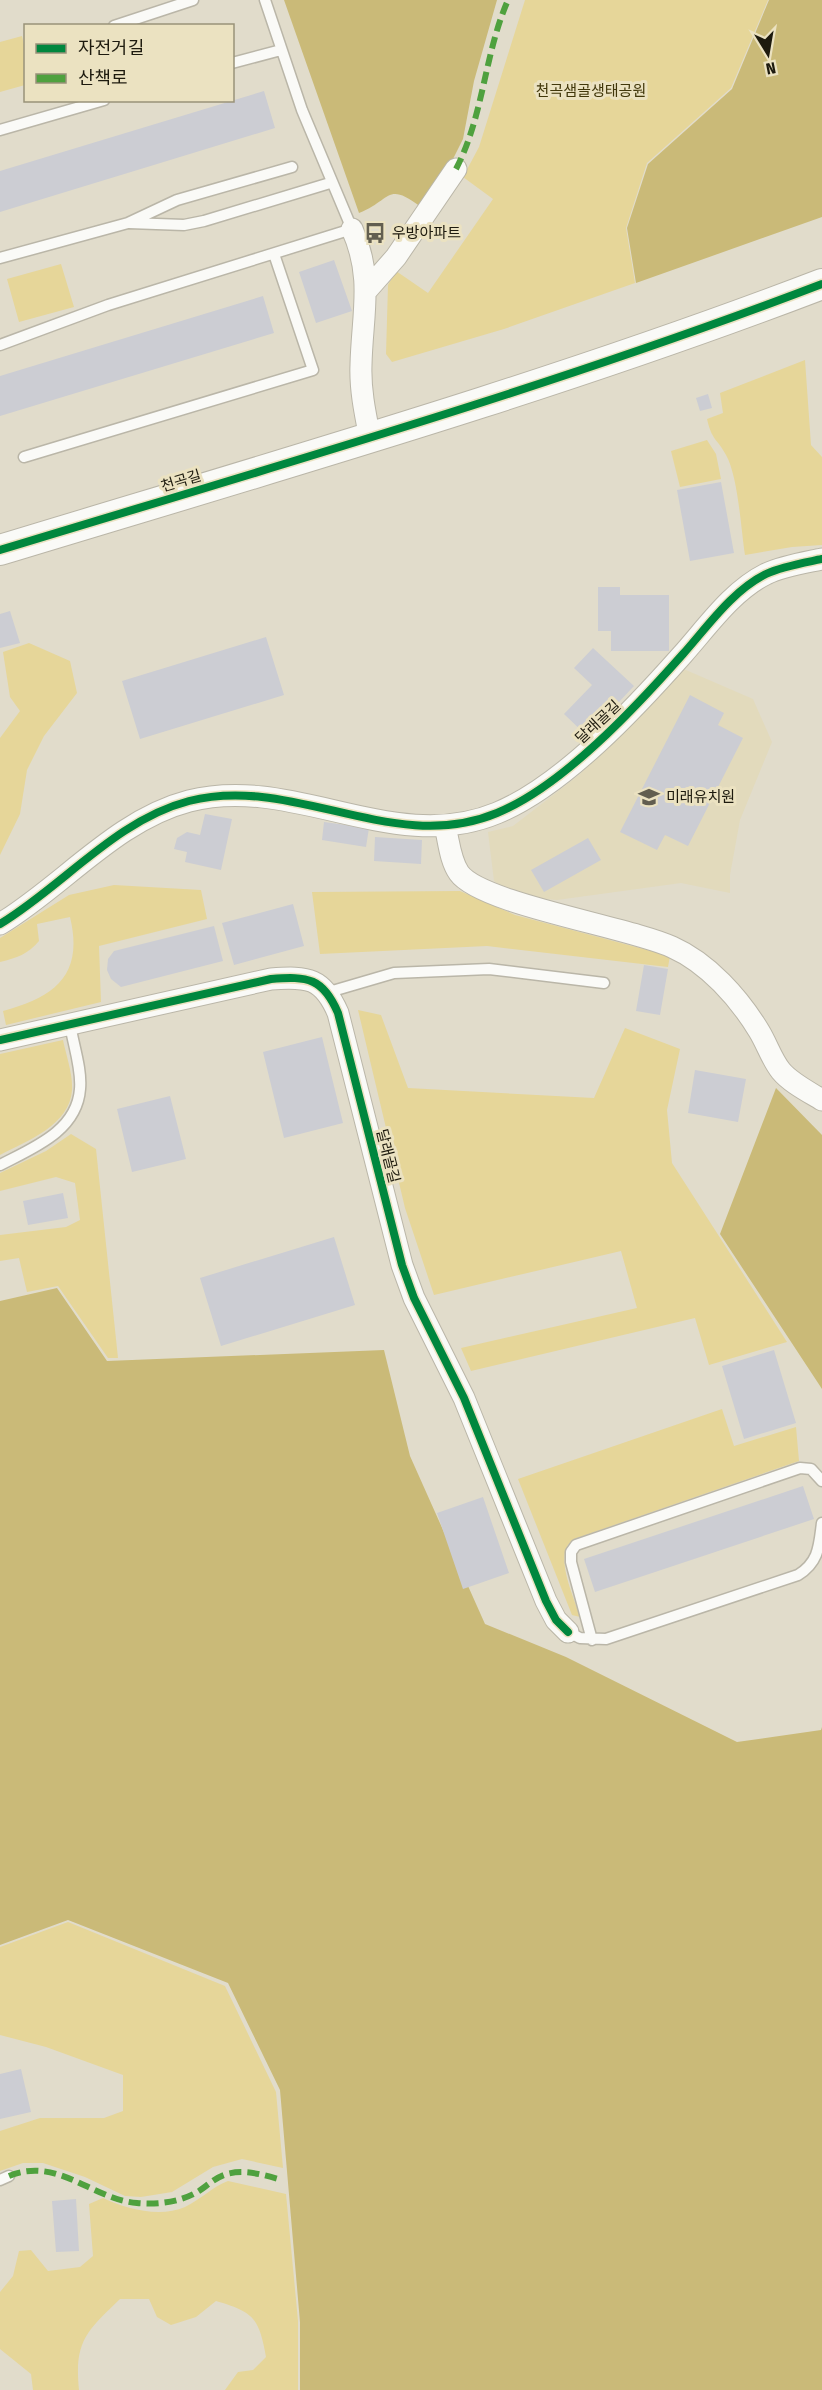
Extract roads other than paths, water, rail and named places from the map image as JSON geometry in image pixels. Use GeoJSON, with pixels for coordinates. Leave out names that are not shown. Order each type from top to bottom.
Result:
{"type":"FeatureCollection","features":[{"type":"Feature","properties":{"kind":"street"},"geometry":{"type":"LineString","coordinates":[[367,290],[396,257],[456,169]]}},
{"type":"Feature","properties":{"kind":"street"},"geometry":{"type":"LineString","coordinates":[[352,229],[363,258],[367,290],[361,387],[370,438]]}},
{"type":"Feature","properties":{"kind":"street","name":"천곡길"},"geometry":{"type":"LineString","coordinates":[[0,550],[370,438],[610,362],[822,284]]}},
{"type":"Feature","properties":{"kind":"street","name":"달래골길"},"geometry":{"type":"LineString","coordinates":[[0,924],[134,826],[166,809],[189,801],[234,795],[258,796],[310,804],[388,824],[446,826],[495,814],[541,788],[601,740],[638,704],[726,606],[749,585],[784,567],[822,559]]}},
{"type":"Feature","properties":{"kind":"street"},"geometry":{"type":"LineString","coordinates":[[446,826],[452,859],[460,874],[473,886],[501,897],[674,947],[707,970],[735,997],[758,1029],[782,1072],[822,1100]]}},
{"type":"Feature","properties":{"kind":"street"},"geometry":{"type":"LineString","coordinates":[[0,1040],[271,979],[295,977],[314,981],[329,992]]}},
{"type":"Feature","properties":{"kind":"street","name":"달래골길"},"geometry":{"type":"LineString","coordinates":[[329,992],[338,1013],[402,1265],[414,1298],[464,1398],[546,1601],[556,1620],[568,1632]]}},
{"type":"Feature","properties":{"kind":"lane"},"geometry":{"type":"LineString","coordinates":[[120,24],[193,0]]}},
{"type":"Feature","properties":{"kind":"lane"},"geometry":{"type":"LineString","coordinates":[[0,345],[108,305],[352,229],[330,183],[264,0]]}},
{"type":"Feature","properties":{"kind":"lane"},"geometry":{"type":"LineString","coordinates":[[234,62],[281,50]]}},
{"type":"Feature","properties":{"kind":"lane"},"geometry":{"type":"LineString","coordinates":[[0,130],[97,102]]}},
{"type":"Feature","properties":{"kind":"lane"},"geometry":{"type":"LineString","coordinates":[[0,258],[128,223],[177,200],[292,167]]}},
{"type":"Feature","properties":{"kind":"lane"},"geometry":{"type":"LineString","coordinates":[[128,223],[184,225],[330,183]]}},
{"type":"Feature","properties":{"kind":"lane"},"geometry":{"type":"LineString","coordinates":[[24,457],[313,370],[274,254]]}},
{"type":"Feature","properties":{"kind":"lane"},"geometry":{"type":"LineString","coordinates":[[329,992],[394,973],[489,969],[604,983]]}},
{"type":"Feature","properties":{"kind":"lane"},"geometry":{"type":"LineString","coordinates":[[0,1165],[58,1132],[76,1111],[81,1087],[70,1024]]}},
{"type":"Feature","properties":{"kind":"lane"},"geometry":{"type":"LineString","coordinates":[[592,1640],[571,1562],[571,1552],[576,1545],[800,1468],[811,1469],[822,1481]]}},
{"type":"Feature","properties":{"kind":"lane"},"geometry":{"type":"LineString","coordinates":[[568,1632],[592,1640],[606,1639],[798,1575],[808,1569],[819,1552],[822,1523]]}},
{"type":"Feature","properties":{"kind":"place","name":"우방아파트"},"geometry":{"type":"Point","coordinates":[375,233]}},
{"type":"Feature","properties":{"kind":"place","name":"미래유치원"},"geometry":{"type":"Point","coordinates":[649,797]}},
{"type":"Feature","properties":{"kind":"park label","name":"천곡샘골생태공원"},"geometry":{"type":"Point","coordinates":[591,91]}}]}
